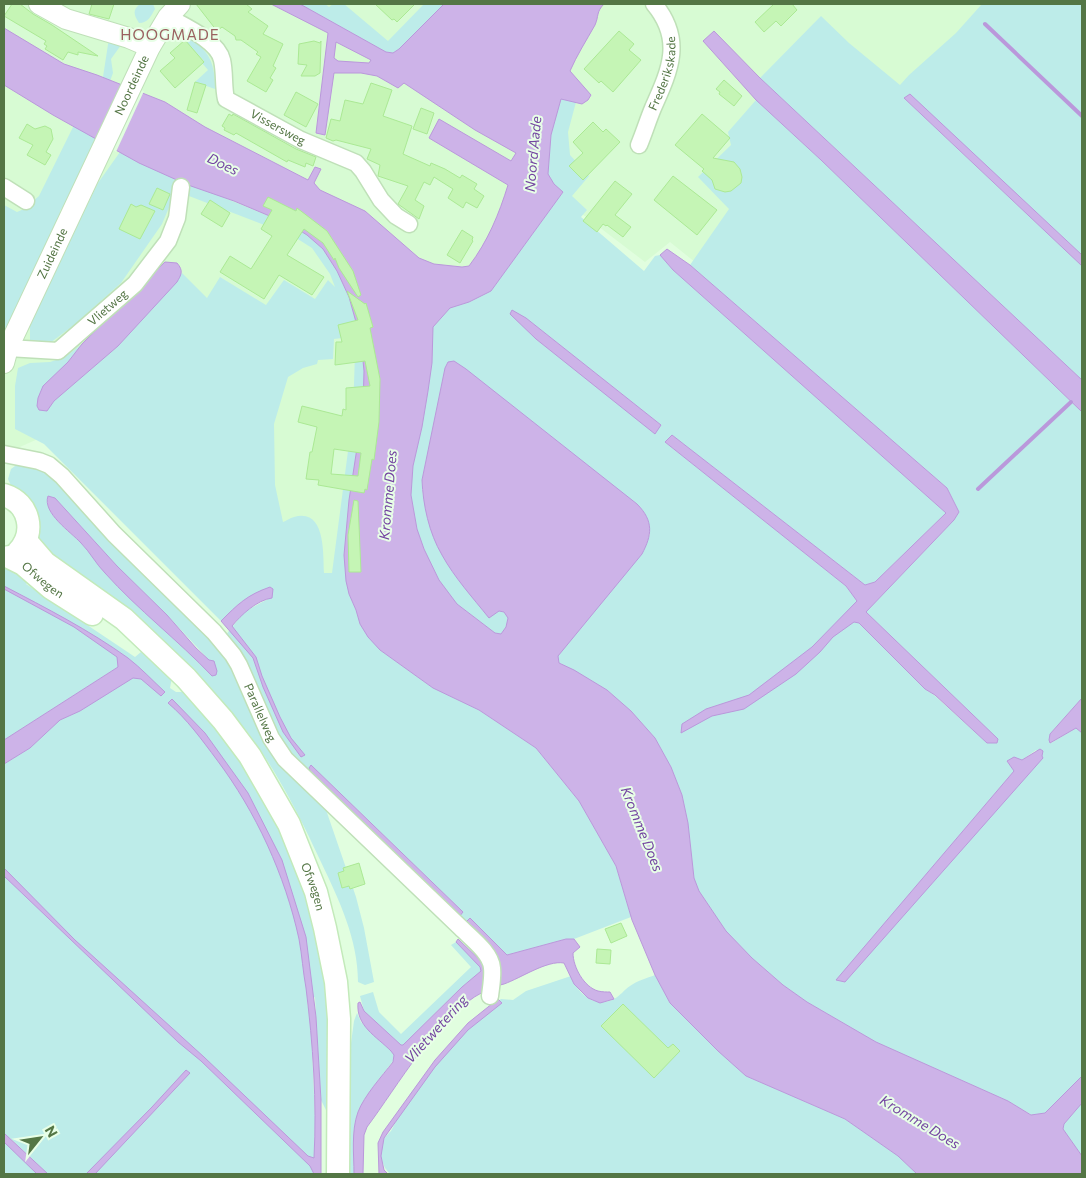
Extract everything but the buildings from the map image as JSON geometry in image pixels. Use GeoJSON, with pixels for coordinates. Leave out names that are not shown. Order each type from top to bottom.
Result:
{"type":"FeatureCollection","features":[{"type":"Feature","properties":{"kind":"main road"},"geometry":{"type":"LineString","coordinates":[[4,490],[18,502],[26,514],[29,528],[26,541],[19,551],[6,558]]}},
{"type":"Feature","properties":{"kind":"main road","name":"Ofwegen"},"geometry":{"type":"LineString","coordinates":[[26,541],[45,563],[124,619],[186,678],[223,720],[250,756],[289,824],[316,892],[336,982],[339,1019],[338,1174]]}},
{"type":"Feature","properties":{"kind":"main road","name":"Ofwegen"},"geometry":{"type":"LineString","coordinates":[[6,558],[23,564],[51,588],[77,606],[154,648]]}},
{"type":"Feature","properties":{"kind":"street"},"geometry":{"type":"LineString","coordinates":[[39,4],[66,19],[129,38],[150,47]]}},
{"type":"Feature","properties":{"kind":"street","name":"Frederikskade"},"geometry":{"type":"LineString","coordinates":[[639,145],[665,82],[671,58],[670,28],[654,4]]}},
{"type":"Feature","properties":{"kind":"street","name":"Noordeinde"},"geometry":{"type":"LineString","coordinates":[[104,145],[133,87],[150,47],[174,10]]}},
{"type":"Feature","properties":{"kind":"street","name":"Vissersweg"},"geometry":{"type":"LineString","coordinates":[[174,10],[209,41],[222,59],[223,87],[226,99],[301,140],[356,163],[381,200],[396,216],[409,224]]}},
{"type":"Feature","properties":{"kind":"street","name":"Zuideinde"},"geometry":{"type":"LineString","coordinates":[[6,355],[104,145]]}},
{"type":"Feature","properties":{"kind":"street"},"geometry":{"type":"LineString","coordinates":[[4,187],[26,201]]}},
{"type":"Feature","properties":{"kind":"street","name":"Vlietweg"},"geometry":{"type":"LineString","coordinates":[[6,355],[58,351],[135,284],[168,242],[177,218],[181,187]]}},
{"type":"Feature","properties":{"kind":"street","name":"Parallelweg"},"geometry":{"type":"LineString","coordinates":[[4,454],[40,461],[56,471],[114,534],[214,632],[233,655],[242,670],[272,738],[285,759],[486,954],[491,962],[492,969],[490,992]]}},
{"type":"Feature","properties":{"kind":"shaded area"},"geometry":{"type":"Polygon","coordinates":[[[4,4],[986,4],[895,96],[828,33],[754,111],[800,155],[706,271],[670,242],[645,262],[565,201],[360,582],[293,602],[58,430],[4,454],[4,4]]]}},
{"type":"Feature","properties":{"kind":"shaded area"},"geometry":{"type":"Polygon","coordinates":[[[140,4],[153,4],[155,9],[151,17],[142,23],[139,23],[135,13],[136,8],[140,4]]]}},
{"type":"Feature","properties":{"kind":"shaded area"},"geometry":{"type":"Polygon","coordinates":[[[300,4],[325,4],[329,7],[333,4],[344,4],[388,41],[424,4],[444,4],[393,53],[386,52],[300,4]]]}},
{"type":"Feature","properties":{"kind":"shaded area"},"geometry":{"type":"Polygon","coordinates":[[[982,4],[1082,4],[1082,255],[910,95],[904,98],[1082,266],[1082,380],[760,78],[821,16],[849,43],[900,85],[956,33],[982,4]]]}},
{"type":"Feature","properties":{"kind":"shaded area"},"geometry":{"type":"Polygon","coordinates":[[[188,36],[202,47],[210,59],[214,72],[215,89],[195,82],[208,70],[202,63],[204,61],[185,40],[188,36]]]}},
{"type":"Feature","properties":{"kind":"shaded area"},"geometry":{"type":"Polygon","coordinates":[[[109,38],[121,45],[111,59],[113,73],[110,81],[103,77],[109,38]]]}},
{"type":"Feature","properties":{"kind":"shaded area"},"geometry":{"type":"Polygon","coordinates":[[[561,99],[576,102],[568,132],[570,155],[589,176],[572,196],[587,210],[581,217],[644,271],[655,256],[660,255],[673,270],[946,513],[875,582],[865,585],[672,435],[665,442],[846,586],[866,612],[954,520],[959,512],[947,488],[690,265],[729,209],[698,177],[731,145],[728,132],[756,100],[821,160],[1082,412],[1082,698],[1050,734],[1051,743],[1076,728],[1082,733],[1082,1076],[1045,1113],[1032,1115],[1008,1101],[876,1042],[807,1002],[783,985],[752,958],[726,931],[699,891],[694,878],[688,823],[682,795],[671,767],[655,738],[631,711],[607,690],[559,663],[558,656],[650,535],[645,515],[637,504],[445,368],[422,480],[423,497],[499,611],[504,612],[509,618],[501,634],[495,633],[457,604],[439,580],[417,529],[411,495],[413,466],[422,427],[432,363],[433,327],[450,308],[469,302],[491,291],[563,192],[554,184],[548,174],[551,135],[561,99]],[[511,314],[536,339],[655,433],[661,425],[526,318],[511,314]],[[866,612],[859,623],[925,689],[987,743],[997,743],[998,739],[866,612]],[[1036,750],[1022,760],[1007,761],[1014,771],[837,980],[1042,756],[1036,750]]]}},
{"type":"Feature","properties":{"kind":"shaded area"},"geometry":{"type":"Polygon","coordinates":[[[74,125],[100,140],[83,175],[60,211],[63,222],[4,343],[4,205],[17,212],[24,209],[39,196],[74,125]]]}},
{"type":"Feature","properties":{"kind":"shaded area"},"geometry":{"type":"Polygon","coordinates":[[[120,152],[139,163],[291,225],[307,235],[323,249],[337,271],[349,297],[361,340],[365,371],[363,409],[349,500],[344,555],[349,594],[360,624],[380,650],[433,688],[479,710],[536,748],[579,801],[616,866],[631,917],[574,939],[566,939],[507,955],[470,918],[464,924],[459,917],[463,912],[311,765],[312,776],[289,756],[225,636],[244,612],[268,599],[242,601],[221,621],[44,444],[15,429],[15,386],[18,368],[30,363],[50,362],[65,357],[82,344],[68,362],[47,411],[54,401],[118,346],[182,273],[207,298],[220,277],[266,305],[284,280],[315,299],[328,280],[335,287],[330,274],[312,248],[293,236],[176,191],[162,224],[121,283],[74,325],[50,343],[39,346],[30,340],[30,324],[98,183],[120,152]],[[350,337],[334,339],[333,359],[318,360],[317,364],[303,368],[288,377],[274,424],[275,485],[283,522],[294,517],[304,516],[312,519],[321,534],[324,573],[332,573],[353,413],[355,354],[350,337]]]}},
{"type":"Feature","properties":{"kind":"shaded area"},"geometry":{"type":"Polygon","coordinates":[[[19,463],[53,473],[212,639],[324,804],[356,897],[374,982],[365,985],[358,982],[355,950],[341,905],[288,796],[276,774],[248,733],[216,696],[44,557],[8,479],[11,469],[19,463]],[[48,496],[47,502],[53,516],[85,548],[119,587],[212,676],[209,660],[117,566],[55,498],[48,496]]]}},
{"type":"Feature","properties":{"kind":"shaded area"},"geometry":{"type":"Polygon","coordinates":[[[4,567],[31,577],[26,584],[135,657],[141,652],[172,677],[170,688],[176,692],[188,692],[207,713],[273,807],[310,892],[329,1000],[329,1116],[321,1100],[315,997],[307,1001],[311,1026],[315,1118],[314,1174],[48,1174],[9,1137],[37,1174],[4,1174],[4,764],[30,748],[60,720],[80,711],[118,667],[4,740],[4,567]]]}},
{"type":"Feature","properties":{"kind":"shaded area"},"geometry":{"type":"Polygon","coordinates":[[[456,942],[481,967],[481,971],[401,1045],[364,1011],[360,996],[373,992],[379,1012],[401,1034],[471,967],[451,945],[456,942]]]}},
{"type":"Feature","properties":{"kind":"shaded area"},"geometry":{"type":"Polygon","coordinates":[[[655,975],[670,1003],[746,1076],[845,1119],[898,1156],[917,1174],[390,1174],[385,1168],[380,1156],[384,1138],[391,1131],[410,1094],[441,1054],[474,1019],[501,999],[513,1000],[526,991],[571,976],[578,988],[588,998],[594,1001],[607,1002],[616,998],[633,984],[655,975]]]}},
{"type":"Feature","properties":{"kind":"shaded area"},"geometry":{"type":"Polygon","coordinates":[[[357,1013],[361,1022],[394,1055],[393,1061],[369,1093],[358,1112],[354,1135],[354,1174],[347,1174],[348,1065],[354,1021],[357,1013]]]}},
{"type":"Feature","properties":{"kind":"shaded area"},"geometry":{"type":"Polygon","coordinates":[[[1082,1103],[1082,1156],[1063,1129],[1064,1124],[1082,1103]]]}},
{"type":"Feature","properties":{"kind":"water"},"geometry":{"type":"Polygon","coordinates":[[[271,4],[300,4],[386,52],[393,53],[444,4],[604,4],[570,71],[591,95],[582,104],[561,99],[551,135],[548,174],[554,184],[563,192],[491,291],[469,302],[450,308],[433,327],[432,363],[422,427],[413,466],[411,495],[417,529],[424,549],[439,580],[457,604],[495,633],[501,634],[506,627],[508,618],[504,612],[499,611],[489,618],[458,579],[437,546],[425,509],[422,480],[445,368],[448,362],[454,361],[637,504],[643,510],[649,522],[648,541],[642,554],[558,656],[559,663],[607,690],[631,711],[655,738],[671,767],[682,795],[688,823],[694,878],[699,891],[726,931],[752,958],[783,985],[807,1002],[876,1042],[1008,1101],[1031,1115],[1045,1113],[1082,1076],[1082,1103],[1064,1124],[1063,1129],[1082,1156],[1082,1174],[917,1174],[898,1156],[845,1119],[746,1076],[670,1003],[655,975],[632,920],[616,866],[579,801],[536,748],[479,710],[433,688],[380,650],[368,637],[360,624],[349,594],[344,555],[349,500],[363,409],[364,371],[361,340],[349,297],[337,271],[323,249],[307,235],[291,225],[234,201],[188,185],[139,163],[4,85],[4,28],[64,64],[165,102],[205,127],[308,180],[315,167],[321,169],[314,183],[320,190],[365,211],[419,258],[434,264],[469,266],[482,247],[492,227],[508,185],[429,138],[439,119],[511,161],[516,153],[475,130],[404,83],[398,88],[377,76],[361,73],[334,73],[325,135],[316,133],[328,33],[271,4]],[[336,42],[334,58],[338,61],[369,63],[371,60],[336,42]]]}},
{"type":"Feature","properties":{"kind":"water"},"geometry":{"type":"Polygon","coordinates":[[[714,31],[760,78],[1082,380],[1082,412],[821,160],[756,100],[703,41],[714,31]]]}},
{"type":"Feature","properties":{"kind":"water"},"geometry":{"type":"Polygon","coordinates":[[[910,94],[1082,255],[1082,266],[904,98],[910,94]]]}},
{"type":"Feature","properties":{"kind":"water"},"geometry":{"type":"Polygon","coordinates":[[[667,249],[690,265],[947,488],[959,512],[954,520],[866,612],[998,739],[997,743],[987,743],[935,695],[925,689],[859,623],[854,622],[833,637],[796,674],[744,709],[712,716],[681,733],[682,724],[706,709],[749,695],[812,647],[857,601],[846,586],[665,442],[672,435],[865,585],[875,582],[946,513],[673,270],[660,255],[667,249]]]}},
{"type":"Feature","properties":{"kind":"water"},"geometry":{"type":"Polygon","coordinates":[[[165,262],[177,263],[181,268],[180,277],[177,282],[118,346],[54,401],[47,411],[39,410],[37,406],[38,398],[43,386],[68,362],[82,344],[165,262]]]}},
{"type":"Feature","properties":{"kind":"water"},"geometry":{"type":"Polygon","coordinates":[[[512,310],[526,318],[661,425],[655,434],[536,339],[510,314],[512,310]]]}},
{"type":"Feature","properties":{"kind":"water"},"geometry":{"type":"Polygon","coordinates":[[[48,496],[55,498],[196,648],[209,660],[214,661],[217,671],[216,675],[212,676],[118,587],[84,547],[58,522],[49,509],[48,496]]]}},
{"type":"Feature","properties":{"kind":"water"},"geometry":{"type":"Polygon","coordinates":[[[4,586],[98,638],[133,662],[165,692],[161,696],[141,679],[133,678],[80,711],[60,720],[30,748],[4,764],[4,740],[118,667],[117,657],[74,627],[4,589],[4,586]]]}},
{"type":"Feature","properties":{"kind":"water"},"geometry":{"type":"Polygon","coordinates":[[[270,587],[273,589],[272,598],[255,605],[232,626],[256,657],[280,717],[291,738],[305,755],[301,757],[283,732],[263,687],[253,658],[221,621],[243,601],[255,593],[270,587]]]}},
{"type":"Feature","properties":{"kind":"water"},"geometry":{"type":"Polygon","coordinates":[[[1082,698],[1082,733],[1076,728],[1050,743],[1050,734],[1082,698]]]}},
{"type":"Feature","properties":{"kind":"water"},"geometry":{"type":"Polygon","coordinates":[[[172,699],[205,733],[248,793],[282,860],[306,937],[316,1017],[321,1100],[321,1174],[314,1174],[310,1166],[201,1061],[178,1042],[4,876],[4,868],[75,940],[204,1057],[308,1156],[314,1158],[315,1094],[308,1009],[299,939],[286,891],[267,845],[244,801],[200,737],[168,703],[172,699]]]}},
{"type":"Feature","properties":{"kind":"water"},"geometry":{"type":"Polygon","coordinates":[[[1040,749],[1043,751],[1043,758],[845,982],[836,980],[1014,771],[1007,761],[1014,757],[1022,760],[1040,749]]]}},
{"type":"Feature","properties":{"kind":"water"},"geometry":{"type":"Polygon","coordinates":[[[311,765],[463,912],[459,917],[312,776],[309,768],[311,765]]]}},
{"type":"Feature","properties":{"kind":"water","name":"Vlietwetering"},"geometry":{"type":"Polygon","coordinates":[[[470,918],[507,955],[566,939],[574,939],[580,947],[573,953],[580,976],[593,989],[610,992],[614,999],[600,1003],[588,998],[574,984],[564,963],[550,964],[504,984],[485,988],[483,992],[450,1017],[419,1053],[367,1127],[364,1135],[363,1174],[354,1174],[354,1135],[358,1112],[369,1093],[393,1062],[394,1055],[368,1030],[360,1018],[358,1003],[360,1002],[364,1011],[403,1045],[481,971],[480,967],[456,942],[458,939],[482,962],[497,971],[499,964],[497,959],[464,924],[470,918]]]}},
{"type":"Feature","properties":{"kind":"water"},"geometry":{"type":"Polygon","coordinates":[[[498,999],[502,1003],[468,1030],[435,1067],[384,1138],[381,1156],[384,1170],[388,1174],[379,1174],[378,1143],[383,1132],[435,1060],[468,1023],[498,999]]]}},
{"type":"Feature","properties":{"kind":"water"},"geometry":{"type":"Polygon","coordinates":[[[186,1070],[190,1073],[95,1174],[86,1174],[152,1107],[186,1070]]]}},
{"type":"Feature","properties":{"kind":"water"},"geometry":{"type":"Polygon","coordinates":[[[4,1133],[48,1174],[37,1174],[4,1142],[4,1133]]]}},
{"type":"Feature","properties":{"kind":"pier"},"geometry":{"type":"Polygon","coordinates":[[[123,83],[144,91],[116,152],[98,141],[123,83]]]}},
{"type":"Feature","properties":{"kind":"waterway"},"geometry":{"type":"LineString","coordinates":[[985,24],[1082,116]]}},
{"type":"Feature","properties":{"kind":"waterway"},"geometry":{"type":"LineString","coordinates":[[978,489],[1071,402]]}},
{"type":"Feature","properties":{"kind":"district","name":"HOOGMADE"},"geometry":{"type":"Point","coordinates":[170,35]}},
{"type":"Feature","properties":{"kind":"water label","name":"Noord Aade"},"geometry":{"type":"Point","coordinates":[533,154]}},
{"type":"Feature","properties":{"kind":"water label","name":"Does"},"geometry":{"type":"Point","coordinates":[223,164]}},
{"type":"Feature","properties":{"kind":"water label","name":"Kromme Does"},"geometry":{"type":"Point","coordinates":[388,495]}},
{"type":"Feature","properties":{"kind":"water label","name":"Kromme Does"},"geometry":{"type":"Point","coordinates":[642,829]}},
{"type":"Feature","properties":{"kind":"water label","name":"Kromme Does"},"geometry":{"type":"Point","coordinates":[920,1122]}}]}
